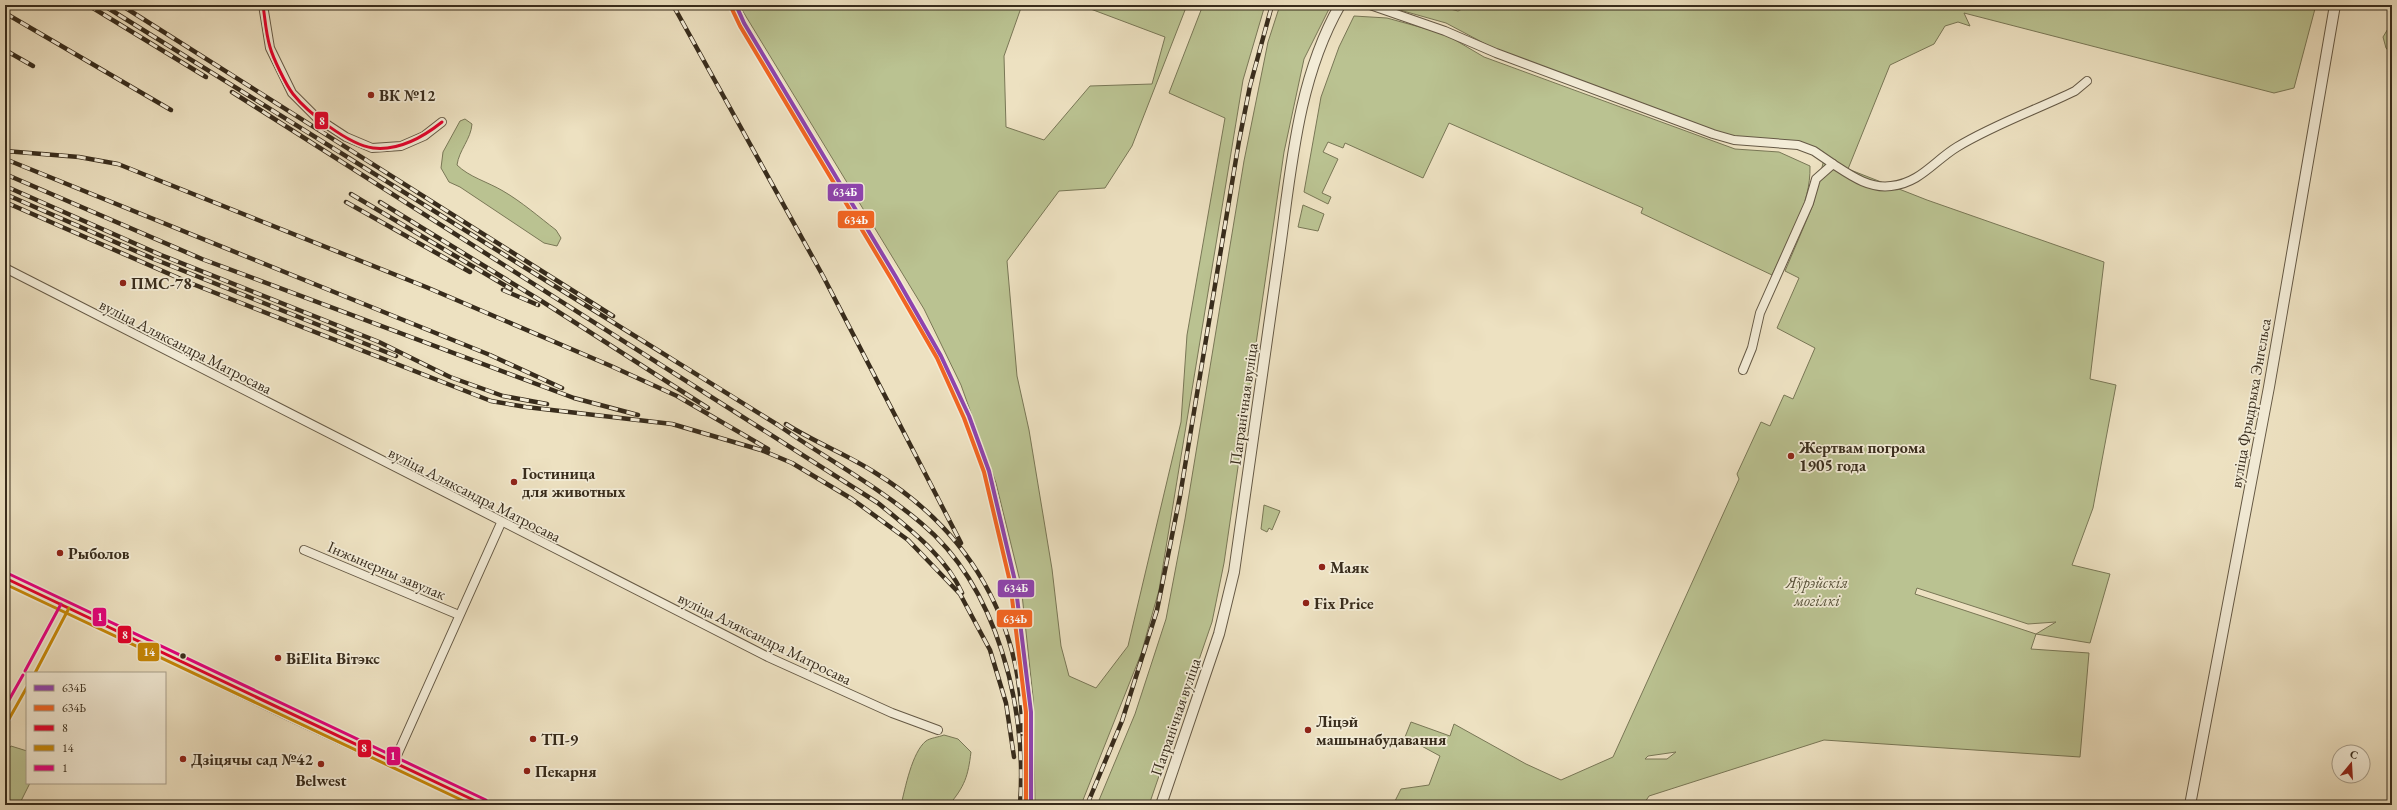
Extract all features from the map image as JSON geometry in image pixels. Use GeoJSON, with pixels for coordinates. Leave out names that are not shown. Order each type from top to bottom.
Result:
{"type":"FeatureCollection","features":[{"type":"Feature","properties":{"kind":"main road"},"geometry":{"type":"LineString","coordinates":[[30,672],[65,606],[282,711],[484,805]]}},
{"type":"Feature","properties":{"kind":"main road"},"geometry":{"type":"LineString","coordinates":[[5,717],[26,679]]}},
{"type":"Feature","properties":{"kind":"street"},"geometry":{"type":"LineString","coordinates":[[263,5],[270,48],[292,94],[317,118],[346,137],[372,148],[401,146],[424,136],[442,122]]}},
{"type":"Feature","properties":{"kind":"street","name":"Пагранічная вуліца"},"geometry":{"type":"LineString","coordinates":[[1161,805],[1219,634],[1234,572],[1287,200],[1304,102],[1313,63],[1329,25],[1340,5]]}},
{"type":"Feature","properties":{"kind":"street"},"geometry":{"type":"LineString","coordinates":[[1370,5],[1445,31],[1496,53],[1713,134],[1734,140],[1798,146],[1814,151],[1856,179],[1877,186],[1901,184],[1920,177],[1958,147],[1992,128],[2070,93],[2087,81]]}},
{"type":"Feature","properties":{"kind":"street","name":"вуліца Фрыдрыха Энгельса"},"geometry":{"type":"LineString","coordinates":[[2190,805],[2269,387],[2335,5]]}},
{"type":"Feature","properties":{"kind":"street"},"geometry":{"type":"LineString","coordinates":[[1743,370],[1752,348],[1760,312],[1809,203],[1816,179],[1833,164]]}},
{"type":"Feature","properties":{"kind":"street","name":"вуліца Аляксандра Матросава"},"geometry":{"type":"LineString","coordinates":[[5,268],[500,522],[768,657],[892,713],[938,730]]}},
{"type":"Feature","properties":{"kind":"street"},"geometry":{"type":"LineString","coordinates":[[394,762],[500,522]]}},
{"type":"Feature","properties":{"kind":"street","name":"Інжынерны завулак"},"geometry":{"type":"LineString","coordinates":[[304,550],[459,615]]}},
{"type":"Feature","properties":{"kind":"street"},"geometry":{"type":"LineString","coordinates":[[5,578],[65,606]]}},
{"type":"Feature","properties":{"kind":"green space"},"geometry":{"type":"Polygon","coordinates":[[[739,5],[1022,5],[1004,56],[1006,127],[1044,140],[1090,86],[1152,84],[1165,37],[1080,5],[1187,5],[1132,146],[1105,188],[1059,191],[1007,261],[1017,376],[1029,430],[1052,569],[1061,646],[1069,676],[1096,688],[1128,646],[1181,422],[1187,335],[1225,118],[1169,93],[1203,5],[1265,5],[1243,80],[1159,590],[1141,654],[1081,805],[1035,805],[1033,697],[1021,585],[996,483],[961,385],[924,309],[739,5]]]}},
{"type":"Feature","properties":{"kind":"green space"},"geometry":{"type":"Polygon","coordinates":[[[1280,5],[1331,5],[1304,59],[1284,152],[1224,563],[1212,622],[1149,805],[1097,805],[1135,714],[1166,619],[1185,519],[1244,161],[1268,42],[1280,5]]]}},
{"type":"Feature","properties":{"kind":"green space","name":"Яўрэйскія могілкі"},"geometry":{"type":"Polygon","coordinates":[[[1382,5],[1435,5],[1458,11],[1470,5],[2316,5],[2294,88],[2274,93],[1964,13],[1970,26],[1958,22],[1945,26],[1934,44],[1890,65],[1848,169],[1927,200],[2104,262],[2090,379],[2116,385],[2093,508],[2072,565],[2110,574],[2090,643],[2036,634],[2031,649],[2089,653],[2080,757],[1824,740],[1649,796],[1643,805],[1393,805],[1401,789],[1429,785],[1440,756],[1405,737],[1411,722],[1450,736],[1454,724],[1526,764],[1561,780],[1613,757],[1739,479],[1737,474],[1761,422],[1770,426],[1784,395],[1793,399],[1815,348],[1777,328],[1799,278],[1785,271],[1813,205],[1824,159],[1788,145],[1737,140],[1493,48],[1446,23],[1382,5]],[[1917,588],[1915,594],[2036,634],[2056,622],[2028,624],[1917,588]],[[1676,752],[1648,756],[1645,759],[1667,759],[1676,752]]]}},
{"type":"Feature","properties":{"kind":"green space"},"geometry":{"type":"Polygon","coordinates":[[[1354,16],[1387,18],[1445,34],[1484,57],[1735,149],[1779,152],[1810,166],[1807,195],[1803,208],[1772,275],[1641,213],[1643,208],[1449,123],[1423,178],[1345,143],[1343,148],[1328,142],[1323,152],[1338,159],[1322,193],[1331,197],[1328,204],[1304,192],[1321,97],[1339,47],[1354,16]]]}},
{"type":"Feature","properties":{"kind":"green space"},"geometry":{"type":"Polygon","coordinates":[[[2389,27],[2392,27],[2392,55],[2386,48],[2383,37],[2389,27]]]}},
{"type":"Feature","properties":{"kind":"green space"},"geometry":{"type":"Polygon","coordinates":[[[465,119],[472,124],[457,165],[467,173],[510,195],[556,230],[561,238],[557,246],[544,243],[460,187],[449,182],[441,168],[443,152],[460,121],[465,119]]]}},
{"type":"Feature","properties":{"kind":"green space"},"geometry":{"type":"Polygon","coordinates":[[[1303,205],[1324,214],[1318,231],[1298,227],[1303,205]]]}},
{"type":"Feature","properties":{"kind":"green space"},"geometry":{"type":"Polygon","coordinates":[[[1264,505],[1280,511],[1272,530],[1269,528],[1267,532],[1261,529],[1264,505]]]}},
{"type":"Feature","properties":{"kind":"green space"},"geometry":{"type":"Polygon","coordinates":[[[944,735],[958,739],[971,752],[969,768],[959,792],[949,805],[901,805],[913,762],[921,746],[928,740],[944,735]]]}},
{"type":"Feature","properties":{"kind":"green space"},"geometry":{"type":"Polygon","coordinates":[[[11,746],[26,751],[26,784],[30,784],[19,805],[5,805],[5,754],[11,746]]]}},
{"type":"Feature","properties":{"kind":"railway"},"geometry":{"type":"LineString","coordinates":[[88,5],[206,77]]}},
{"type":"Feature","properties":{"kind":"railway"},"geometry":{"type":"LineString","coordinates":[[103,5],[778,425],[886,496],[921,523],[948,550],[970,580],[988,615],[1002,652],[1012,690],[1018,729],[1021,768],[1020,805]]}},
{"type":"Feature","properties":{"kind":"railway"},"geometry":{"type":"LineString","coordinates":[[121,5],[613,316]]}},
{"type":"Feature","properties":{"kind":"railway"},"geometry":{"type":"LineString","coordinates":[[673,5],[823,276],[961,543]]}},
{"type":"Feature","properties":{"kind":"railway"},"geometry":{"type":"LineString","coordinates":[[1087,805],[1122,721],[1157,610],[1180,496],[1239,141],[1250,86],[1272,5]]}},
{"type":"Feature","properties":{"kind":"railway"},"geometry":{"type":"LineString","coordinates":[[5,13],[171,110]]}},
{"type":"Feature","properties":{"kind":"railway"},"geometry":{"type":"LineString","coordinates":[[5,50],[33,66]]}},
{"type":"Feature","properties":{"kind":"railway"},"geometry":{"type":"LineString","coordinates":[[232,92],[878,503],[914,533],[936,555],[955,580],[962,593]]}},
{"type":"Feature","properties":{"kind":"railway"},"geometry":{"type":"LineString","coordinates":[[5,151],[79,157],[118,164],[426,287],[611,366],[677,396],[768,449]]}},
{"type":"Feature","properties":{"kind":"railway"},"geometry":{"type":"LineString","coordinates":[[5,159],[490,355],[562,388]]}},
{"type":"Feature","properties":{"kind":"railway"},"geometry":{"type":"LineString","coordinates":[[5,174],[202,259],[574,398],[638,415]]}},
{"type":"Feature","properties":{"kind":"railway"},"geometry":{"type":"LineString","coordinates":[[5,186],[161,255],[379,342],[450,377],[503,396],[547,404]]}},
{"type":"Feature","properties":{"kind":"railway"},"geometry":{"type":"LineString","coordinates":[[5,194],[154,259],[396,356]]}},
{"type":"Feature","properties":{"kind":"railway"},"geometry":{"type":"LineString","coordinates":[[351,194],[511,289]]}},
{"type":"Feature","properties":{"kind":"railway"},"geometry":{"type":"LineString","coordinates":[[5,202],[190,283],[491,401],[526,407],[672,424],[761,450],[792,463],[852,499],[908,540],[960,594],[990,650],[1006,703],[1014,757]]}},
{"type":"Feature","properties":{"kind":"railway"},"geometry":{"type":"LineString","coordinates":[[346,202],[470,272]]}},
{"type":"Feature","properties":{"kind":"railway"},"geometry":{"type":"LineString","coordinates":[[380,202],[543,302],[708,408]]}},
{"type":"Feature","properties":{"kind":"railway"},"geometry":{"type":"LineString","coordinates":[[503,290],[538,305]]}},
{"type":"Feature","properties":{"kind":"railway"},"geometry":{"type":"LineString","coordinates":[[786,424],[874,472],[908,495],[937,522],[963,551],[984,583],[1001,617],[1013,654],[1020,693],[1022,734]]}},
{"type":"Feature","properties":{"kind":"transit line","name":"8"},"geometry":{"type":"LineString","coordinates":[[263,5],[270,47],[283,78],[299,101],[329,127],[363,146],[383,148],[410,142],[442,122]]}},
{"type":"Feature","properties":{"kind":"transit line","name":"634Б"},"geometry":{"type":"LineString","coordinates":[[736,5],[744,23],[896,277],[941,356],[969,416],[989,471],[1015,581],[1031,712],[1031,805]]}},
{"type":"Feature","properties":{"kind":"transit line","name":"634Ь"},"geometry":{"type":"LineString","coordinates":[[731,7],[740,26],[937,358],[964,418],[984,472],[1010,582],[1026,712],[1026,805]]}},
{"type":"Feature","properties":{"kind":"transit line","name":"1"},"geometry":{"type":"LineString","coordinates":[[7,573],[486,800]]}},
{"type":"Feature","properties":{"kind":"transit line","name":"8"},"geometry":{"type":"LineString","coordinates":[[5,578],[484,805]]}},
{"type":"Feature","properties":{"kind":"transit line","name":"14"},"geometry":{"type":"LineString","coordinates":[[5,584],[472,805]]}},
{"type":"Feature","properties":{"kind":"transit line","name":"1"},"geometry":{"type":"LineString","coordinates":[[25,671],[61,604]]}},
{"type":"Feature","properties":{"kind":"transit line","name":"14"},"geometry":{"type":"LineString","coordinates":[[36,672],[69,608]]}},
{"type":"Feature","properties":{"kind":"transit line","name":"1"},"geometry":{"type":"LineString","coordinates":[[5,707],[23,675]]}},
{"type":"Feature","properties":{"kind":"transit line","name":"14"},"geometry":{"type":"LineString","coordinates":[[9,719],[26,689]]}},
{"type":"Feature","properties":{"kind":"place","name":"ВК №12"},"geometry":{"type":"Point","coordinates":[371,95]}},
{"type":"Feature","properties":{"kind":"place","name":"ПМС-78"},"geometry":{"type":"Point","coordinates":[123,283]}},
{"type":"Feature","properties":{"kind":"place","name":"Жертвам погрома 1905 года"},"geometry":{"type":"Point","coordinates":[1791,456]}},
{"type":"Feature","properties":{"kind":"place","name":"Гостиница для животных"},"geometry":{"type":"Point","coordinates":[514,482]}},
{"type":"Feature","properties":{"kind":"place","name":"Рыболов"},"geometry":{"type":"Point","coordinates":[60,553]}},
{"type":"Feature","properties":{"kind":"place","name":"Маяк"},"geometry":{"type":"Point","coordinates":[1322,567]}},
{"type":"Feature","properties":{"kind":"place","name":"Fix Price"},"geometry":{"type":"Point","coordinates":[1306,603]}},
{"type":"Feature","properties":{"kind":"place","name":"ВiElita Вітэкс"},"geometry":{"type":"Point","coordinates":[278,658]}},
{"type":"Feature","properties":{"kind":"place","name":"Ліцэй машынабудавання"},"geometry":{"type":"Point","coordinates":[1308,730]}},
{"type":"Feature","properties":{"kind":"place","name":"ТП-9"},"geometry":{"type":"Point","coordinates":[533,739]}},
{"type":"Feature","properties":{"kind":"place","name":"Дзіцячы сад №42"},"geometry":{"type":"Point","coordinates":[183,759]}},
{"type":"Feature","properties":{"kind":"place","name":"Belwest"},"geometry":{"type":"Point","coordinates":[321,764]}},
{"type":"Feature","properties":{"kind":"place","name":"Пекарня"},"geometry":{"type":"Point","coordinates":[527,771]}}]}
